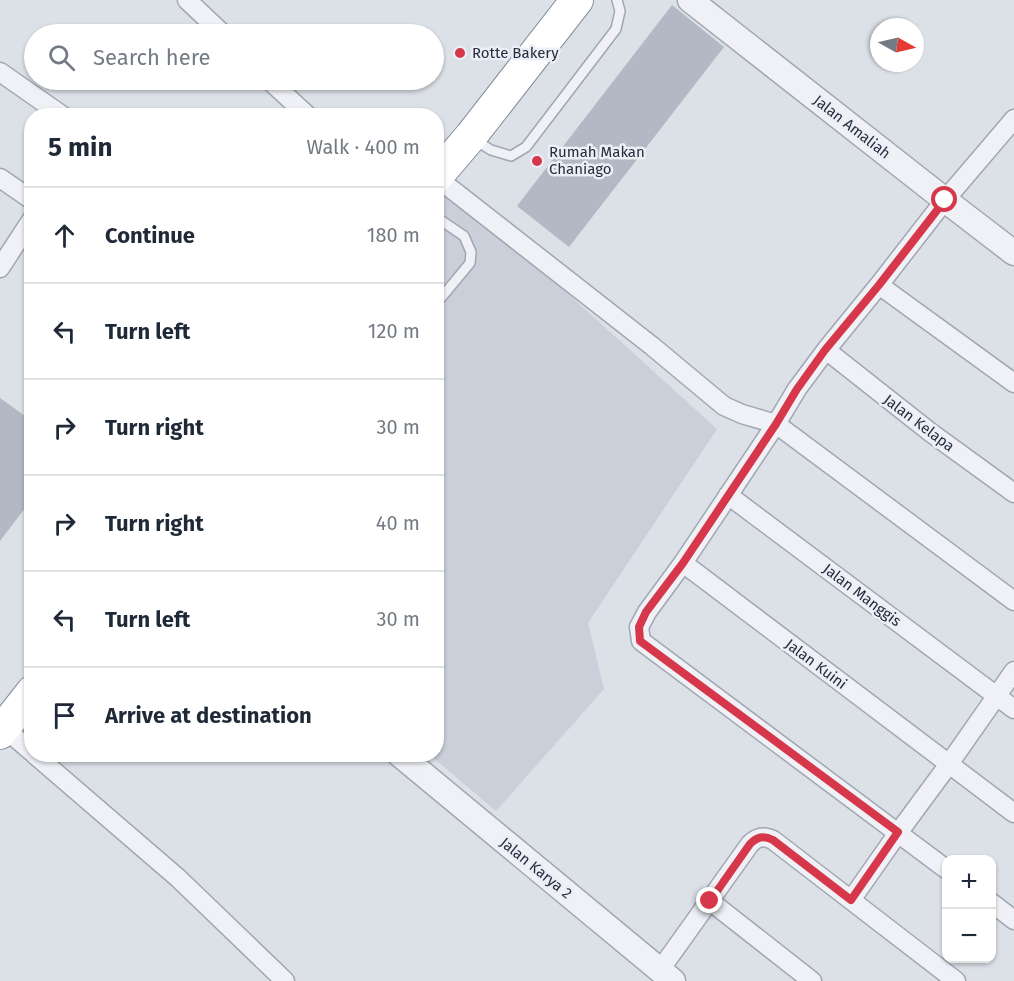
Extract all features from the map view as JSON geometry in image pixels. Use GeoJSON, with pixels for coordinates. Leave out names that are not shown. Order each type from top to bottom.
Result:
{"type":"FeatureCollection","features":[{"type":"Feature","properties":{"kind":"highway"},"geometry":{"type":"LineString","coordinates":[[444,168],[577,0]]}},
{"type":"Feature","properties":{"kind":"highway"},"geometry":{"type":"LineString","coordinates":[[2,730],[24,702]]}},
{"type":"Feature","properties":{"kind":"street"},"geometry":{"type":"LineString","coordinates":[[187,0],[212,24]]}},
{"type":"Feature","properties":{"kind":"street","name":"Jalan Amaliah"},"geometry":{"type":"LineString","coordinates":[[690,0],[1014,253]]}},
{"type":"Feature","properties":{"kind":"street"},"geometry":{"type":"LineString","coordinates":[[0,72],[24,89]]}},
{"type":"Feature","properties":{"kind":"street"},"geometry":{"type":"LineString","coordinates":[[26,90],[52,108]]}},
{"type":"Feature","properties":{"kind":"street"},"geometry":{"type":"LineString","coordinates":[[280,90],[299,108]]}},
{"type":"Feature","properties":{"kind":"street"},"geometry":{"type":"LineString","coordinates":[[942,866],[640,641],[639,627],[646,612],[683,563],[825,350],[945,200],[1014,119]]}},
{"type":"Feature","properties":{"kind":"street"},"geometry":{"type":"LineString","coordinates":[[0,178],[24,194]]}},
{"type":"Feature","properties":{"kind":"street"},"geometry":{"type":"LineString","coordinates":[[444,183],[652,346],[724,406],[776,424],[1014,601]]}},
{"type":"Feature","properties":{"kind":"street"},"geometry":{"type":"LineString","coordinates":[[0,268],[24,231]]}},
{"type":"Feature","properties":{"kind":"street"},"geometry":{"type":"LineString","coordinates":[[879,285],[1014,383]]}},
{"type":"Feature","properties":{"kind":"street","name":"Jalan Kelapa"},"geometry":{"type":"LineString","coordinates":[[825,350],[930,432],[1014,493]]}},
{"type":"Feature","properties":{"kind":"street","name":"Jalan Manggis"},"geometry":{"type":"LineString","coordinates":[[728,495],[1014,709]]}},
{"type":"Feature","properties":{"kind":"street","name":"Jalan Kuini"},"geometry":{"type":"LineString","coordinates":[[683,563],[1014,813]]}},
{"type":"Feature","properties":{"kind":"street"},"geometry":{"type":"LineString","coordinates":[[851,900],[1014,671]]}},
{"type":"Feature","properties":{"kind":"street"},"geometry":{"type":"LineString","coordinates":[[2,730],[24,746]]}},
{"type":"Feature","properties":{"kind":"street"},"geometry":{"type":"LineString","coordinates":[[43,762],[178,878],[285,981]]}},
{"type":"Feature","properties":{"kind":"street","name":"Jalan Karya 2"},"geometry":{"type":"LineString","coordinates":[[409,762],[666,975]]}},
{"type":"Feature","properties":{"kind":"street"},"geometry":{"type":"LineString","coordinates":[[666,975],[710,901],[750,844],[755,838],[761,837],[773,840],[956,981]]}},
{"type":"Feature","properties":{"kind":"street"},"geometry":{"type":"LineString","coordinates":[[710,901],[812,981]]}},
{"type":"Feature","properties":{"kind":"street"},"geometry":{"type":"LineString","coordinates":[[996,906],[1014,920]]}},
{"type":"Feature","properties":{"kind":"lane"},"geometry":{"type":"LineString","coordinates":[[471,136],[479,144],[511,156],[526,147],[616,29],[620,11],[617,0]]}},
{"type":"Feature","properties":{"kind":"lane"},"geometry":{"type":"LineString","coordinates":[[444,222],[464,236],[471,252],[470,263],[444,294]]}},
{"type":"Feature","properties":{"kind":"shaded area"},"geometry":{"type":"Polygon","coordinates":[[[447,184],[717,429],[588,623],[604,689],[496,811],[438,762],[444,762],[444,187],[447,184]]]}},
{"type":"Feature","properties":{"kind":"building"},"geometry":{"type":"Polygon","coordinates":[[[672,5],[724,47],[569,247],[517,206],[672,5]]]}},
{"type":"Feature","properties":{"kind":"building"},"geometry":{"type":"Polygon","coordinates":[[[0,398],[24,415],[24,510],[0,541],[0,398]]]}},
{"type":"Feature","properties":{"kind":"place","name":"Rotte Bakery"},"geometry":{"type":"Point","coordinates":[460,53]}},
{"type":"Feature","properties":{"kind":"place","name":"Rumah Makan Chaniago"},"geometry":{"type":"Point","coordinates":[537,161]}},
{"type":"Feature","properties":{"kind":"route"},"geometry":{"type":"LineString","coordinates":[[710,901],[750,844],[755,838],[761,837],[773,840],[851,900],[898,832],[640,641],[639,627],[646,612],[683,563],[797,389],[825,350],[945,200]]}}]}
